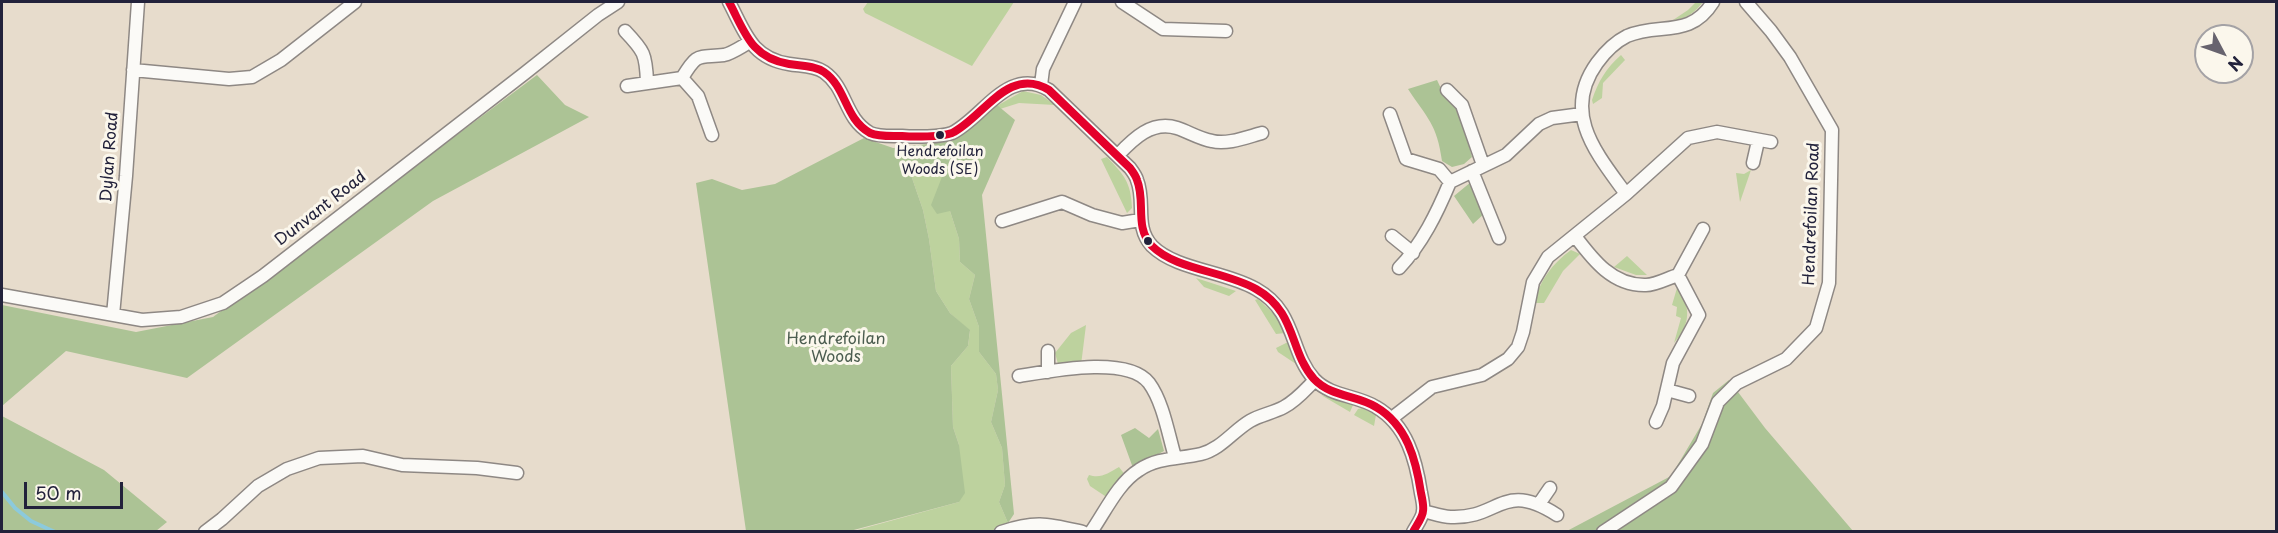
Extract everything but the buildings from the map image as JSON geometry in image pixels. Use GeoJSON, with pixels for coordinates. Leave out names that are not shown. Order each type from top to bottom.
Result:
{"type":"FeatureCollection","features":[{"type":"Feature","properties":{"kind":"street","name":"Dylan Road"},"geometry":{"type":"LineString","coordinates":[[113,315],[126,176],[138,2]]}},
{"type":"Feature","properties":{"kind":"street"},"geometry":{"type":"LineString","coordinates":[[133,70],[229,79],[252,77],[281,60],[355,2]]}},
{"type":"Feature","properties":{"kind":"street","name":"Dunvant Road"},"geometry":{"type":"LineString","coordinates":[[2,295],[142,320],[181,317],[223,303],[263,276],[598,15],[618,2]]}},
{"type":"Feature","properties":{"kind":"street"},"geometry":{"type":"LineString","coordinates":[[729,2],[750,42],[764,57],[778,62],[808,66],[826,74],[838,89],[852,117],[873,134],[909,137],[950,134],[976,116],[996,96],[1008,88],[1024,84],[1041,85],[1063,102],[1118,155],[1138,181],[1140,220],[1149,243],[1161,254],[1239,280],[1258,290],[1282,312],[1290,326],[1303,361],[1315,380],[1324,388],[1377,407],[1392,418],[1406,436],[1419,477],[1424,511],[1413,531]]}},
{"type":"Feature","properties":{"kind":"street"},"geometry":{"type":"LineString","coordinates":[[1041,85],[1043,69],[1075,2]]}},
{"type":"Feature","properties":{"kind":"street"},"geometry":{"type":"LineString","coordinates":[[1122,2],[1163,29],[1226,31]]}},
{"type":"Feature","properties":{"kind":"street"},"geometry":{"type":"LineString","coordinates":[[1626,194],[1587,135],[1582,114],[1583,92],[1592,71],[1606,51],[1627,36],[1677,28],[1694,22],[1713,2]]}},
{"type":"Feature","properties":{"kind":"street","name":"Hendrefoilan Road"},"geometry":{"type":"LineString","coordinates":[[1603,531],[1671,487],[1702,444],[1718,402],[1737,383],[1786,358],[1816,328],[1829,283],[1832,130],[1790,57],[1772,31],[1746,2]]}},
{"type":"Feature","properties":{"kind":"street"},"geometry":{"type":"LineString","coordinates":[[625,31],[642,49],[647,82]]}},
{"type":"Feature","properties":{"kind":"street"},"geometry":{"type":"LineString","coordinates":[[682,78],[692,61],[701,56],[727,54],[750,42]]}},
{"type":"Feature","properties":{"kind":"street"},"geometry":{"type":"LineString","coordinates":[[627,86],[682,78]]}},
{"type":"Feature","properties":{"kind":"street"},"geometry":{"type":"LineString","coordinates":[[682,78],[698,96],[712,135]]}},
{"type":"Feature","properties":{"kind":"street"},"geometry":{"type":"LineString","coordinates":[[1447,90],[1462,105],[1477,168],[1499,238]]}},
{"type":"Feature","properties":{"kind":"street"},"geometry":{"type":"LineString","coordinates":[[1390,114],[1406,159],[1439,170],[1450,182]]}},
{"type":"Feature","properties":{"kind":"street"},"geometry":{"type":"LineString","coordinates":[[1399,268],[1413,253],[1439,209],[1450,182],[1506,155],[1539,124],[1552,118],[1582,114]]}},
{"type":"Feature","properties":{"kind":"street"},"geometry":{"type":"LineString","coordinates":[[1118,155],[1136,136],[1154,128],[1174,127],[1212,142],[1224,142],[1262,133]]}},
{"type":"Feature","properties":{"kind":"street"},"geometry":{"type":"LineString","coordinates":[[1392,418],[1432,387],[1482,375],[1508,359],[1518,347],[1533,282],[1548,257],[1626,194],[1688,138],[1717,132],[1765,142],[1753,163]]}},
{"type":"Feature","properties":{"kind":"street"},"geometry":{"type":"LineString","coordinates":[[1002,221],[1062,202],[1092,215],[1122,224],[1140,220]]}},
{"type":"Feature","properties":{"kind":"street"},"geometry":{"type":"LineString","coordinates":[[1575,236],[1593,261],[1617,279],[1648,285],[1678,275],[1703,229]]}},
{"type":"Feature","properties":{"kind":"street"},"geometry":{"type":"LineString","coordinates":[[1392,236],[1413,253]]}},
{"type":"Feature","properties":{"kind":"street"},"geometry":{"type":"LineString","coordinates":[[1656,422],[1673,363],[1699,315],[1678,275]]}},
{"type":"Feature","properties":{"kind":"street"},"geometry":{"type":"LineString","coordinates":[[1048,351],[1048,372]]}},
{"type":"Feature","properties":{"kind":"street"},"geometry":{"type":"LineString","coordinates":[[1019,376],[1086,367],[1123,369],[1138,373],[1148,381],[1156,394],[1175,457]]}},
{"type":"Feature","properties":{"kind":"street"},"geometry":{"type":"LineString","coordinates":[[1091,531],[1120,490],[1138,470],[1175,457],[1202,454],[1224,443],[1249,422],[1283,408],[1298,398],[1315,380]]}},
{"type":"Feature","properties":{"kind":"street"},"geometry":{"type":"LineString","coordinates":[[1667,390],[1689,396]]}},
{"type":"Feature","properties":{"kind":"street"},"geometry":{"type":"LineString","coordinates":[[205,531],[222,519],[258,486],[287,469],[319,458],[363,456],[402,465],[477,468],[517,473]]}},
{"type":"Feature","properties":{"kind":"street"},"geometry":{"type":"LineString","coordinates":[[1539,504],[1550,488]]}},
{"type":"Feature","properties":{"kind":"street"},"geometry":{"type":"LineString","coordinates":[[1424,511],[1451,517],[1480,513],[1502,502],[1518,499],[1539,504],[1557,515]]}},
{"type":"Feature","properties":{"kind":"street"},"geometry":{"type":"LineString","coordinates":[[999,529],[1024,524],[1050,524],[1083,531]]}},
{"type":"Feature","properties":{"kind":"green space"},"geometry":{"type":"Polygon","coordinates":[[[868,2],[1014,2],[972,66],[865,13],[863,9],[868,2]]]}},
{"type":"Feature","properties":{"kind":"green space"},"geometry":{"type":"Polygon","coordinates":[[[1696,2],[1703,2],[1690,14],[1673,20],[1688,10],[1696,2]]]}},
{"type":"Feature","properties":{"kind":"green space"},"geometry":{"type":"Polygon","coordinates":[[[1621,55],[1625,60],[1603,83],[1602,98],[1593,104],[1592,100],[1600,81],[1621,55]]]}},
{"type":"Feature","properties":{"kind":"green space"},"geometry":{"type":"Polygon","coordinates":[[[537,75],[565,105],[589,117],[433,201],[187,378],[66,351],[2,406],[2,305],[136,332],[213,317],[537,75]]]}},
{"type":"Feature","properties":{"kind":"green space"},"geometry":{"type":"Polygon","coordinates":[[[1437,80],[1445,97],[1456,107],[1472,157],[1464,164],[1452,167],[1442,161],[1434,130],[1408,89],[1437,80]]]}},
{"type":"Feature","properties":{"kind":"green space"},"geometry":{"type":"Polygon","coordinates":[[[1023,91],[1041,95],[1055,105],[1019,103],[1000,109],[995,107],[1023,91]]]}},
{"type":"Feature","properties":{"kind":"green space","name":"Hendrefoilan Woods"},"geometry":{"type":"Polygon","coordinates":[[[997,105],[1015,120],[982,195],[1014,514],[1008,523],[999,502],[1005,485],[1002,448],[991,422],[998,390],[996,374],[979,352],[979,327],[969,299],[975,275],[960,262],[959,239],[950,211],[937,214],[931,205],[947,164],[911,175],[923,210],[936,291],[950,313],[970,330],[968,346],[951,366],[953,427],[959,445],[965,493],[959,502],[850,531],[746,531],[696,183],[712,179],[742,190],[775,184],[864,138],[893,148],[952,141],[997,105]]]}},
{"type":"Feature","properties":{"kind":"green space"},"geometry":{"type":"Polygon","coordinates":[[[1107,157],[1122,174],[1128,185],[1132,208],[1127,213],[1101,159],[1107,157]]]}},
{"type":"Feature","properties":{"kind":"green space"},"geometry":{"type":"Polygon","coordinates":[[[948,164],[950,211],[959,239],[960,262],[975,275],[969,299],[979,327],[979,352],[996,374],[998,390],[991,422],[1002,448],[1005,485],[999,502],[1008,523],[994,531],[850,532],[959,502],[959,445],[953,427],[951,366],[968,346],[970,331],[950,313],[936,291],[923,210],[911,175],[948,164]]]}},
{"type":"Feature","properties":{"kind":"green space"},"geometry":{"type":"Polygon","coordinates":[[[1751,170],[1740,202],[1736,173],[1744,174],[1751,170]]]}},
{"type":"Feature","properties":{"kind":"green space"},"geometry":{"type":"Polygon","coordinates":[[[1471,182],[1486,212],[1473,224],[1454,196],[1471,182]]]}},
{"type":"Feature","properties":{"kind":"green space"},"geometry":{"type":"Polygon","coordinates":[[[1571,250],[1580,254],[1563,271],[1544,303],[1534,303],[1548,273],[1571,250]]]}},
{"type":"Feature","properties":{"kind":"green space"},"geometry":{"type":"Polygon","coordinates":[[[1627,256],[1647,275],[1636,275],[1614,267],[1627,256]]]}},
{"type":"Feature","properties":{"kind":"green space"},"geometry":{"type":"Polygon","coordinates":[[[1196,278],[1236,291],[1229,296],[1204,287],[1196,278]]]}},
{"type":"Feature","properties":{"kind":"green space"},"geometry":{"type":"Polygon","coordinates":[[[1677,288],[1685,302],[1687,316],[1686,323],[1674,343],[1681,318],[1676,316],[1677,307],[1672,305],[1677,288]]]}},
{"type":"Feature","properties":{"kind":"green space"},"geometry":{"type":"Polygon","coordinates":[[[1258,299],[1276,316],[1285,333],[1276,334],[1255,300],[1258,299]]]}},
{"type":"Feature","properties":{"kind":"green space"},"geometry":{"type":"Polygon","coordinates":[[[1086,325],[1081,365],[1058,364],[1055,353],[1071,333],[1086,325]]]}},
{"type":"Feature","properties":{"kind":"green space"},"geometry":{"type":"Polygon","coordinates":[[[1288,342],[1296,364],[1278,352],[1276,348],[1288,342]]]}},
{"type":"Feature","properties":{"kind":"green space"},"geometry":{"type":"Polygon","coordinates":[[[1729,380],[1765,428],[1853,531],[1565,532],[1671,476],[1702,424],[1713,393],[1729,380]]]}},
{"type":"Feature","properties":{"kind":"green space"},"geometry":{"type":"Polygon","coordinates":[[[1321,395],[1353,405],[1350,412],[1321,395]]]}},
{"type":"Feature","properties":{"kind":"green space"},"geometry":{"type":"Polygon","coordinates":[[[1362,408],[1376,415],[1374,426],[1354,415],[1358,409],[1362,408]]]}},
{"type":"Feature","properties":{"kind":"green space"},"geometry":{"type":"Polygon","coordinates":[[[2,416],[104,470],[167,522],[156,531],[2,531],[2,416]]]}},
{"type":"Feature","properties":{"kind":"green space"},"geometry":{"type":"Polygon","coordinates":[[[1135,428],[1149,438],[1158,429],[1164,451],[1133,468],[1121,435],[1135,428]]]}},
{"type":"Feature","properties":{"kind":"green space"},"geometry":{"type":"Polygon","coordinates":[[[1119,467],[1126,476],[1108,498],[1090,486],[1087,479],[1089,475],[1101,476],[1119,467]]]}},
{"type":"Feature","properties":{"kind":"waterway"},"geometry":{"type":"LineString","coordinates":[[2,492],[15,508],[31,521],[55,532]]}},
{"type":"Feature","properties":{"kind":"transit line"},"geometry":{"type":"LineString","coordinates":[[729,2],[745,33],[758,50],[776,61],[811,67],[824,72],[837,86],[855,119],[870,133],[920,137],[952,133],[1008,89],[1021,84],[1034,84],[1049,90],[1130,168],[1137,178],[1141,197],[1143,231],[1152,246],[1174,260],[1244,283],[1269,298],[1286,320],[1300,356],[1314,379],[1336,393],[1369,403],[1395,423],[1403,433],[1413,456],[1423,502],[1422,516],[1413,532]]}},
{"type":"Feature","properties":{"kind":"place","name":"Hendrefoilan Woods (SE)"},"geometry":{"type":"Point","coordinates":[940,135]}}]}
